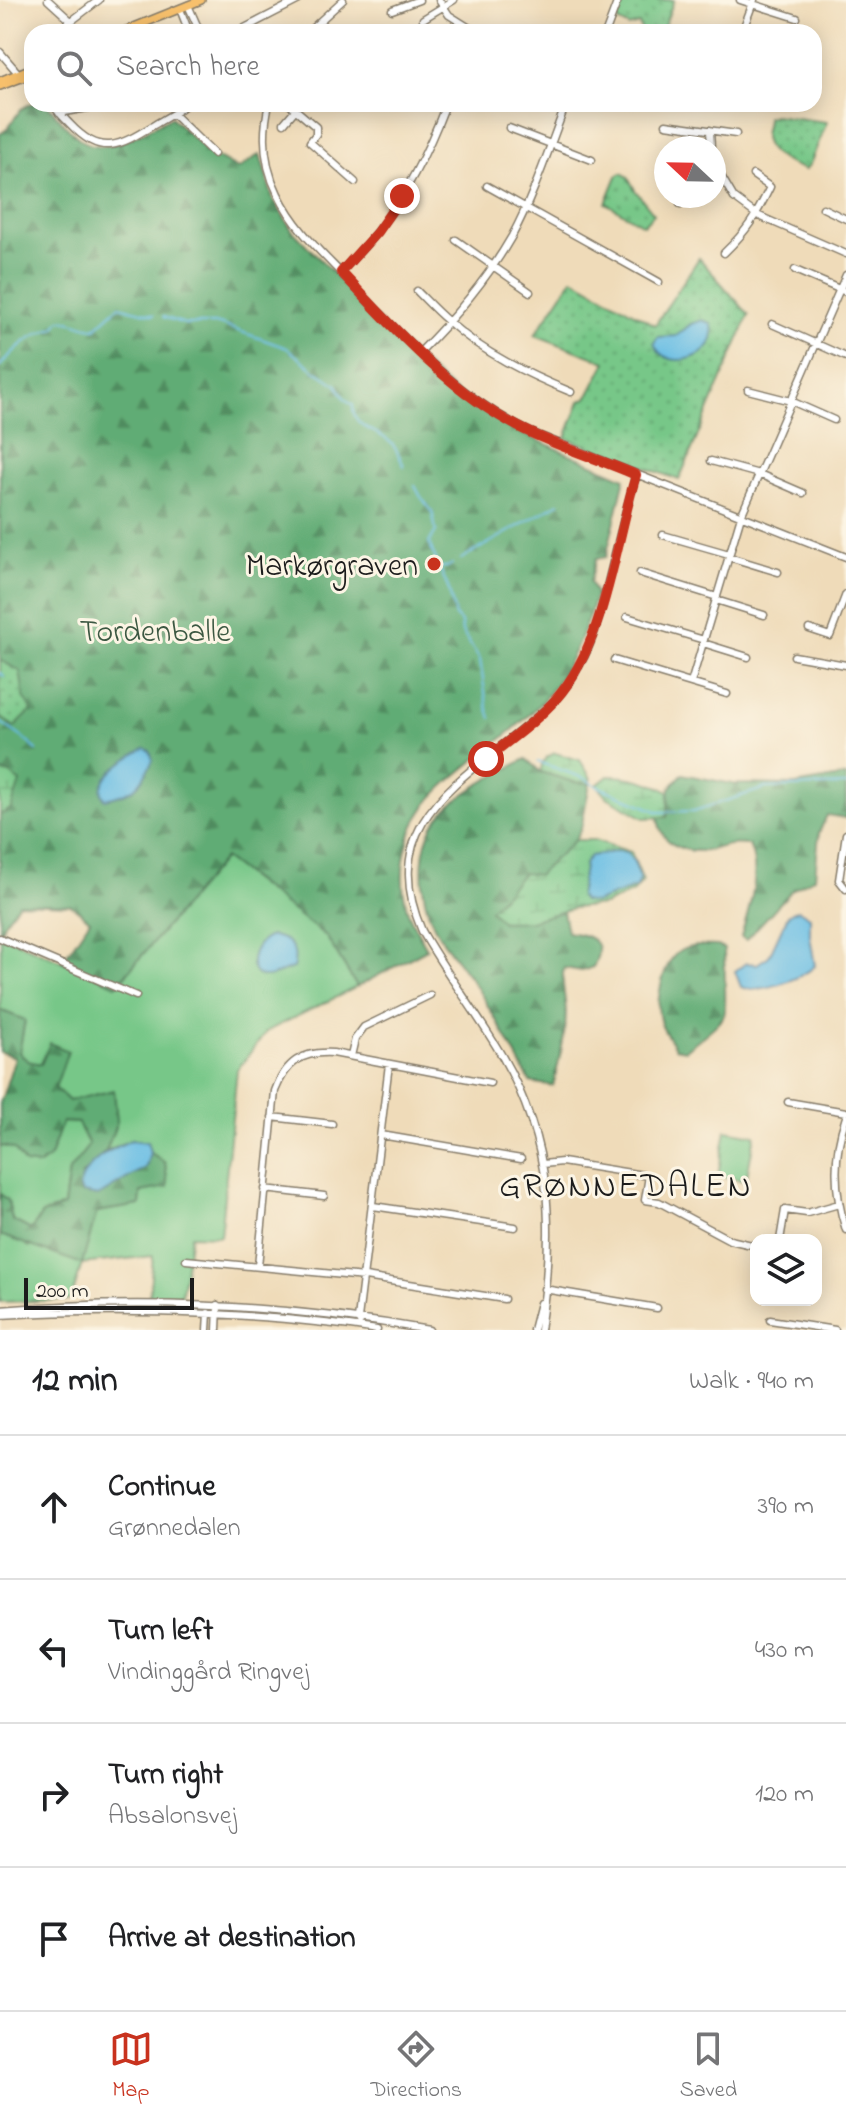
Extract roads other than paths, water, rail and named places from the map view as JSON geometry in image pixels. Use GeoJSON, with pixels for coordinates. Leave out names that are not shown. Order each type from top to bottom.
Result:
{"type":"FeatureCollection","features":[{"type":"Feature","properties":{"kind":"main road"},"geometry":{"type":"LineString","coordinates":[[142,24],[201,0]]}},
{"type":"Feature","properties":{"kind":"main road"},"geometry":{"type":"LineString","coordinates":[[0,84],[24,72]]}},
{"type":"Feature","properties":{"kind":"main road"},"geometry":{"type":"LineString","coordinates":[[0,84],[24,74]]}},
{"type":"Feature","properties":{"kind":"street"},"geometry":{"type":"LineString","coordinates":[[48,0],[71,21]]}},
{"type":"Feature","properties":{"kind":"street"},"geometry":{"type":"LineString","coordinates":[[67,24],[99,0]]}},
{"type":"Feature","properties":{"kind":"street"},"geometry":{"type":"LineString","coordinates":[[257,24],[299,0]]}},
{"type":"Feature","properties":{"kind":"street"},"geometry":{"type":"LineString","coordinates":[[316,24],[338,2],[350,0]]}},
{"type":"Feature","properties":{"kind":"street"},"geometry":{"type":"LineString","coordinates":[[392,10],[419,0]]}},
{"type":"Feature","properties":{"kind":"street"},"geometry":{"type":"LineString","coordinates":[[423,19],[441,3],[454,0]]}},
{"type":"Feature","properties":{"kind":"street"},"geometry":{"type":"LineString","coordinates":[[609,24],[618,0]]}},
{"type":"Feature","properties":{"kind":"street"},"geometry":{"type":"LineString","coordinates":[[740,0],[797,18]]}},
{"type":"Feature","properties":{"kind":"street"},"geometry":{"type":"LineString","coordinates":[[745,24],[753,2]]}},
{"type":"Feature","properties":{"kind":"street"},"geometry":{"type":"LineString","coordinates":[[441,3],[449,15],[462,24]]}},
{"type":"Feature","properties":{"kind":"street"},"geometry":{"type":"LineString","coordinates":[[188,5],[196,24]]}},
{"type":"Feature","properties":{"kind":"street"},"geometry":{"type":"LineString","coordinates":[[180,9],[186,24]]}},
{"type":"Feature","properties":{"kind":"street"},"geometry":{"type":"LineString","coordinates":[[0,52],[18,73]]}},
{"type":"Feature","properties":{"kind":"street"},"geometry":{"type":"LineString","coordinates":[[59,113],[65,112]]}},
{"type":"Feature","properties":{"kind":"street"},"geometry":{"type":"LineString","coordinates":[[59,113],[78,134],[97,145],[111,145],[176,112]]}},
{"type":"Feature","properties":{"kind":"street"},"geometry":{"type":"LineString","coordinates":[[267,112],[265,152],[276,190],[295,223],[443,375],[475,400],[515,425],[846,557]]}},
{"type":"Feature","properties":{"kind":"street"},"geometry":{"type":"LineString","coordinates":[[284,123],[293,112]]}},
{"type":"Feature","properties":{"kind":"street"},"geometry":{"type":"LineString","coordinates":[[297,112],[316,127],[316,134],[310,142],[355,182]]}},
{"type":"Feature","properties":{"kind":"street"},"geometry":{"type":"LineString","coordinates":[[341,272],[377,232],[402,196],[424,157],[443,112]]}},
{"type":"Feature","properties":{"kind":"street"},"geometry":{"type":"LineString","coordinates":[[420,352],[449,322],[493,266],[513,234],[563,112]]}},
{"type":"Feature","properties":{"kind":"street"},"geometry":{"type":"LineString","coordinates":[[173,114],[214,154]]}},
{"type":"Feature","properties":{"kind":"street"},"geometry":{"type":"LineString","coordinates":[[666,124],[736,134]]}},
{"type":"Feature","properties":{"kind":"street"},"geometry":{"type":"LineString","coordinates":[[509,128],[592,160]]}},
{"type":"Feature","properties":{"kind":"street"},"geometry":{"type":"LineString","coordinates":[[710,130],[710,136]]}},
{"type":"Feature","properties":{"kind":"street"},"geometry":{"type":"LineString","coordinates":[[724,253],[745,233],[770,187],[753,175]]}},
{"type":"Feature","properties":{"kind":"street"},"geometry":{"type":"LineString","coordinates":[[487,186],[659,282]]}},
{"type":"Feature","properties":{"kind":"street"},"geometry":{"type":"LineString","coordinates":[[726,186],[734,198],[757,215],[846,254]]}},
{"type":"Feature","properties":{"kind":"street"},"geometry":{"type":"LineString","coordinates":[[823,208],[846,219]]}},
{"type":"Feature","properties":{"kind":"street"},"geometry":{"type":"LineString","coordinates":[[456,240],[530,292]]}},
{"type":"Feature","properties":{"kind":"street"},"geometry":{"type":"LineString","coordinates":[[795,270],[843,291]]}},
{"type":"Feature","properties":{"kind":"street"},"geometry":{"type":"LineString","coordinates":[[691,683],[741,516],[816,344],[843,291],[846,275]]}},
{"type":"Feature","properties":{"kind":"street"},"geometry":{"type":"LineString","coordinates":[[417,291],[449,322],[509,364],[571,392]]}},
{"type":"Feature","properties":{"kind":"street"},"geometry":{"type":"LineString","coordinates":[[772,324],[846,357]]}},
{"type":"Feature","properties":{"kind":"street"},"geometry":{"type":"LineString","coordinates":[[748,390],[791,401],[834,420]]}},
{"type":"Feature","properties":{"kind":"street"},"geometry":{"type":"LineString","coordinates":[[711,461],[759,474],[803,493]]}},
{"type":"Feature","properties":{"kind":"street"},"geometry":{"type":"LineString","coordinates":[[540,1330],[548,1263],[549,1221],[543,1164],[531,1117],[510,1071],[422,931],[410,896],[409,863],[415,836],[433,806],[556,699],[585,654],[599,618],[636,475]]}},
{"type":"Feature","properties":{"kind":"street"},"geometry":{"type":"LineString","coordinates":[[663,535],[778,572]]}},
{"type":"Feature","properties":{"kind":"street"},"geometry":{"type":"LineString","coordinates":[[640,573],[764,615]]}},
{"type":"Feature","properties":{"kind":"street"},"geometry":{"type":"LineString","coordinates":[[809,629],[830,636],[845,600]]}},
{"type":"Feature","properties":{"kind":"street"},"geometry":{"type":"LineString","coordinates":[[627,617],[748,657]]}},
{"type":"Feature","properties":{"kind":"street"},"geometry":{"type":"LineString","coordinates":[[794,656],[824,658],[846,665]]}},
{"type":"Feature","properties":{"kind":"street"},"geometry":{"type":"LineString","coordinates":[[614,660],[727,694]]}},
{"type":"Feature","properties":{"kind":"street"},"geometry":{"type":"LineString","coordinates":[[846,834],[839,880],[846,889]]}},
{"type":"Feature","properties":{"kind":"street"},"geometry":{"type":"LineString","coordinates":[[0,938],[136,996]]}},
{"type":"Feature","properties":{"kind":"street"},"geometry":{"type":"LineString","coordinates":[[351,1056],[355,1039],[364,1027],[430,995]]}},
{"type":"Feature","properties":{"kind":"street"},"geometry":{"type":"LineString","coordinates":[[258,1266],[275,1091],[287,1068],[297,1060],[319,1052],[490,1083]]}},
{"type":"Feature","properties":{"kind":"street"},"geometry":{"type":"LineString","coordinates":[[363,1329],[358,1319],[389,1064]]}},
{"type":"Feature","properties":{"kind":"street"},"geometry":{"type":"LineString","coordinates":[[788,1102],[846,1114],[836,1169],[846,1230]]}},
{"type":"Feature","properties":{"kind":"street"},"geometry":{"type":"LineString","coordinates":[[272,1117],[332,1124]]}},
{"type":"Feature","properties":{"kind":"street"},"geometry":{"type":"LineString","coordinates":[[381,1135],[521,1159]]}},
{"type":"Feature","properties":{"kind":"street"},"geometry":{"type":"LineString","coordinates":[[543,1164],[562,1162],[649,1176],[645,1200],[659,1202],[738,1243],[750,1245]]}},
{"type":"Feature","properties":{"kind":"street"},"geometry":{"type":"LineString","coordinates":[[265,1189],[324,1196]]}},
{"type":"Feature","properties":{"kind":"street"},"geometry":{"type":"LineString","coordinates":[[373,1206],[515,1227]]}},
{"type":"Feature","properties":{"kind":"street"},"geometry":{"type":"LineString","coordinates":[[781,1234],[785,1210],[807,1213],[842,1208]]}},
{"type":"Feature","properties":{"kind":"street"},"geometry":{"type":"LineString","coordinates":[[186,1260],[365,1277],[504,1299]]}},
{"type":"Feature","properties":{"kind":"street"},"geometry":{"type":"LineString","coordinates":[[544,1290],[657,1308]]}},
{"type":"Feature","properties":{"kind":"street"},"geometry":{"type":"LineString","coordinates":[[533,1330],[544,1290]]}},
{"type":"Feature","properties":{"kind":"street"},"geometry":{"type":"LineString","coordinates":[[0,1313],[109,1304],[218,1305],[358,1319],[429,1330]]}},
{"type":"Feature","properties":{"kind":"street"},"geometry":{"type":"LineString","coordinates":[[207,1330],[208,1305]]}},
{"type":"Feature","properties":{"kind":"street"},"geometry":{"type":"LineString","coordinates":[[217,1330],[218,1305]]}},
{"type":"Feature","properties":{"kind":"street"},"geometry":{"type":"LineString","coordinates":[[0,1313],[107,1311],[208,1314],[288,1319],[377,1330]]}},
{"type":"Feature","properties":{"kind":"street"},"geometry":{"type":"LineString","coordinates":[[770,1320],[835,1330]]}},
{"type":"Feature","properties":{"kind":"water"},"geometry":{"type":"Polygon","coordinates":[[[703,320],[711,324],[713,335],[702,353],[680,360],[660,353],[654,343],[658,337],[676,336],[691,324],[703,320]]]}},
{"type":"Feature","properties":{"kind":"water"},"geometry":{"type":"Polygon","coordinates":[[[145,748],[150,751],[153,760],[140,783],[130,791],[105,799],[102,792],[107,777],[145,748]]]}},
{"type":"Feature","properties":{"kind":"water"},"geometry":{"type":"Polygon","coordinates":[[[618,851],[627,853],[634,862],[640,879],[637,887],[594,903],[583,901],[579,896],[585,862],[590,856],[618,851]]]}},
{"type":"Feature","properties":{"kind":"water"},"geometry":{"type":"Polygon","coordinates":[[[799,910],[810,917],[815,966],[780,984],[749,989],[741,987],[735,971],[746,963],[757,964],[769,956],[788,915],[799,910]]]}},
{"type":"Feature","properties":{"kind":"water"},"geometry":{"type":"Polygon","coordinates":[[[272,936],[292,946],[293,968],[267,977],[259,976],[252,966],[254,951],[264,939],[272,936]]]}},
{"type":"Feature","properties":{"kind":"water"},"geometry":{"type":"Polygon","coordinates":[[[131,1140],[147,1142],[150,1152],[146,1167],[98,1196],[82,1193],[79,1187],[82,1178],[92,1164],[131,1140]]]}},
{"type":"Feature","properties":{"kind":"waterway"},"geometry":{"type":"LineString","coordinates":[[0,366],[24,342],[55,328],[60,320],[95,328],[119,306],[154,315]]}},
{"type":"Feature","properties":{"kind":"waterway"},"geometry":{"type":"LineString","coordinates":[[163,317],[185,324],[219,324],[287,348],[337,385],[345,399],[353,405],[361,424],[391,443],[404,466]]}},
{"type":"Feature","properties":{"kind":"waterway"},"geometry":{"type":"LineString","coordinates":[[415,486],[432,511],[436,531],[429,543],[449,590],[455,616],[480,660],[491,718]]}},
{"type":"Feature","properties":{"kind":"waterway"},"geometry":{"type":"LineString","coordinates":[[461,559],[559,503]]}},
{"type":"Feature","properties":{"kind":"waterway"},"geometry":{"type":"LineString","coordinates":[[442,567],[452,564]]}},
{"type":"Feature","properties":{"kind":"waterway"},"geometry":{"type":"LineString","coordinates":[[0,673],[4,676]]}},
{"type":"Feature","properties":{"kind":"waterway"},"geometry":{"type":"LineString","coordinates":[[0,722],[37,750]]}},
{"type":"Feature","properties":{"kind":"waterway"},"geometry":{"type":"LineString","coordinates":[[538,762],[584,778],[659,812],[694,811],[766,788],[846,785]]}},
{"type":"Feature","properties":{"kind":"place","name":"Markørgraven"},"geometry":{"type":"Point","coordinates":[434,564]}},
{"type":"Feature","properties":{"kind":"district","name":"GRØNNEDALEN"},"geometry":{"type":"Point","coordinates":[626,1184]}},
{"type":"Feature","properties":{"kind":"park label","name":"Tordenballe"},"geometry":{"type":"Point","coordinates":[155,630]}}]}
